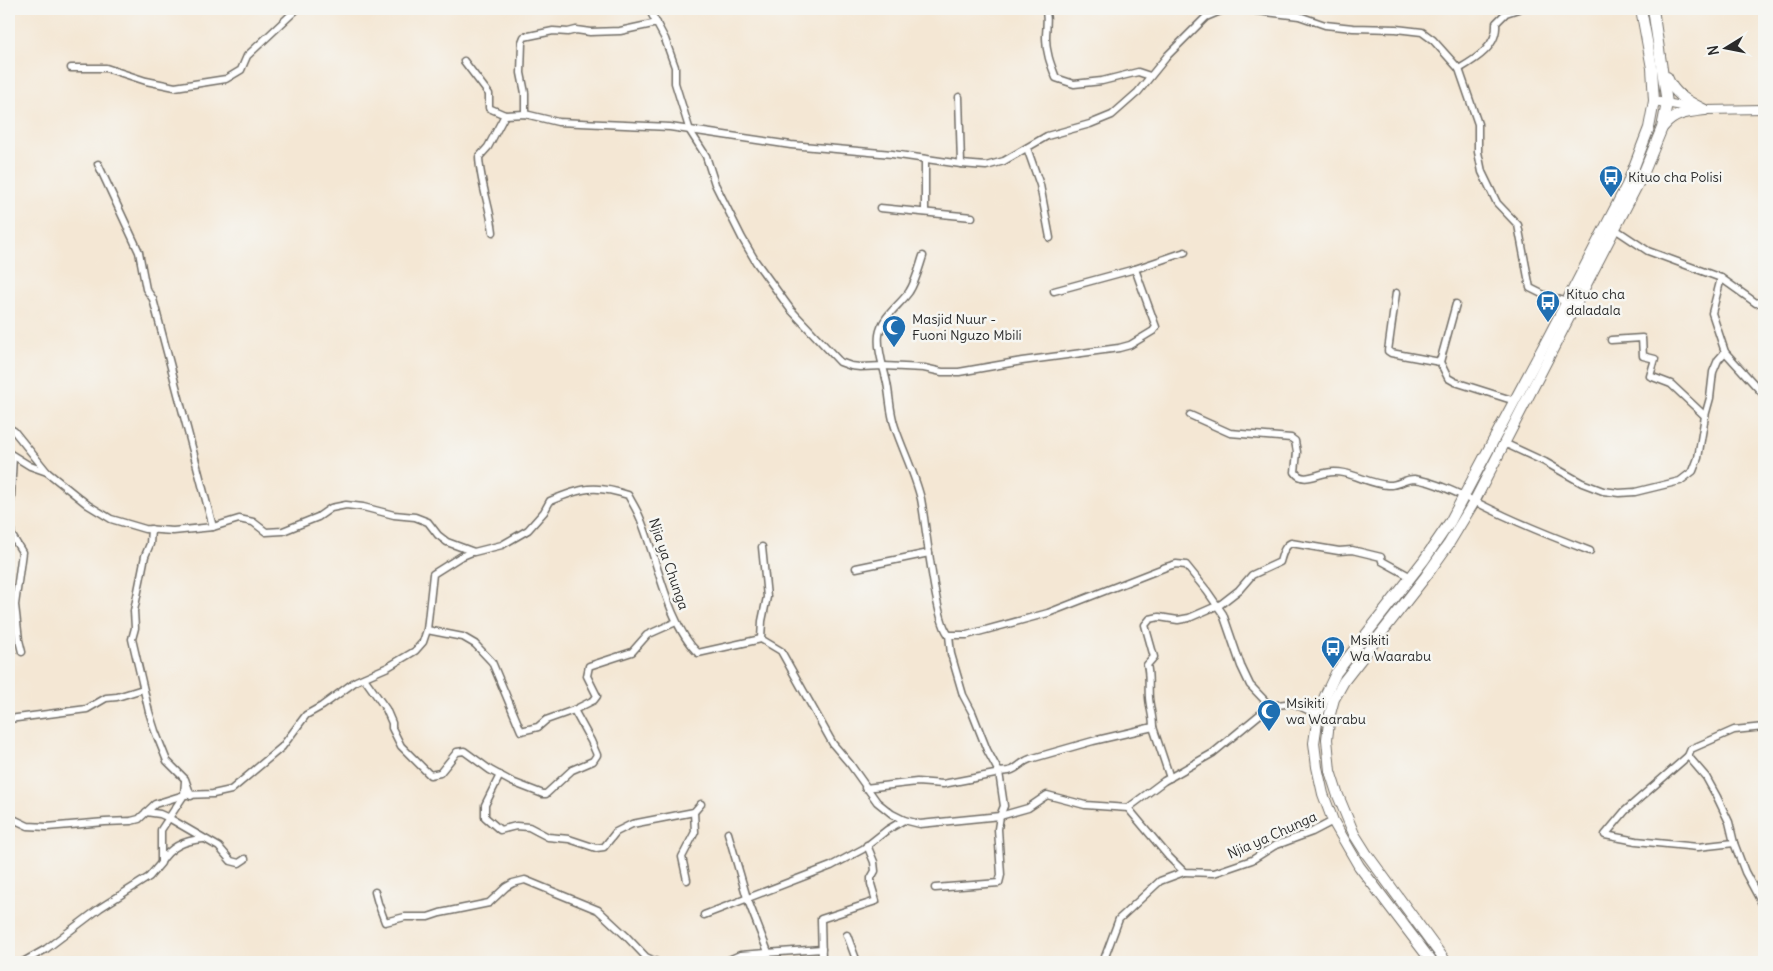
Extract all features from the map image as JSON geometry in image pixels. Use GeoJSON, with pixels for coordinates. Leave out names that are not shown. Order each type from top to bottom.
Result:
{"type":"FeatureCollection","features":[{"type":"Feature","properties":{"kind":"main road"},"geometry":{"type":"LineString","coordinates":[[1432,962],[1359,866],[1334,821],[1323,794],[1317,767],[1314,743],[1318,715],[1324,696],[1336,673],[1411,578],[1450,522],[1627,185],[1649,128],[1654,100],[1652,68],[1641,9]]}},
{"type":"Feature","properties":{"kind":"main road"},"geometry":{"type":"LineString","coordinates":[[1446,962],[1354,834],[1330,771],[1327,739],[1330,714],[1334,698],[1344,681],[1426,576],[1448,545],[1474,502],[1644,172],[1662,128],[1667,103],[1653,9]]}},
{"type":"Feature","properties":{"kind":"main road"},"geometry":{"type":"LineString","coordinates":[[1663,67],[1670,84],[1678,94],[1705,110]]}},
{"type":"Feature","properties":{"kind":"main road"},"geometry":{"type":"LineString","coordinates":[[1662,128],[1670,118],[1686,112],[1705,110]]}},
{"type":"Feature","properties":{"kind":"street"},"geometry":{"type":"LineString","coordinates":[[71,68],[106,68],[146,81],[174,87],[226,79],[241,70],[247,56],[297,9]]}},
{"type":"Feature","properties":{"kind":"street"},"geometry":{"type":"LineString","coordinates":[[649,9],[665,39],[675,67],[675,83],[690,130],[706,156],[715,184],[742,238],[756,262],[791,310],[840,362],[860,367],[924,368],[942,372],[959,372],[1130,346],[1156,327],[1136,269]]}},
{"type":"Feature","properties":{"kind":"street"},"geometry":{"type":"LineString","coordinates":[[1203,9],[1206,17]]}},
{"type":"Feature","properties":{"kind":"street"},"geometry":{"type":"LineString","coordinates":[[464,61],[489,94],[489,108],[505,115],[525,114],[558,122],[670,127],[798,146],[892,154],[986,166],[1004,161],[1047,136],[1090,124],[1112,115],[1138,92],[1168,55],[1206,17],[1225,9]]}},
{"type":"Feature","properties":{"kind":"street"},"geometry":{"type":"LineString","coordinates":[[1242,9],[1299,16],[1325,25],[1422,32],[1433,40],[1459,69],[1478,124],[1478,152],[1482,172],[1497,203],[1518,224],[1530,288],[1567,302]]}},
{"type":"Feature","properties":{"kind":"street"},"geometry":{"type":"LineString","coordinates":[[1459,69],[1481,55],[1488,48],[1497,33],[1496,24],[1506,13],[1518,9]]}},
{"type":"Feature","properties":{"kind":"street"},"geometry":{"type":"LineString","coordinates":[[1046,10],[1048,24],[1046,48],[1056,78],[1074,84],[1102,81],[1138,72],[1150,76]]}},
{"type":"Feature","properties":{"kind":"street"},"geometry":{"type":"LineString","coordinates":[[525,114],[525,93],[521,73],[522,42],[524,37],[553,31],[620,31],[657,23]]}},
{"type":"Feature","properties":{"kind":"street"},"geometry":{"type":"LineString","coordinates":[[959,97],[961,164]]}},
{"type":"Feature","properties":{"kind":"street"},"geometry":{"type":"LineString","coordinates":[[1654,100],[1705,110],[1764,109]]}},
{"type":"Feature","properties":{"kind":"street"},"geometry":{"type":"LineString","coordinates":[[493,232],[491,212],[479,169],[479,157],[488,147],[505,115]]}},
{"type":"Feature","properties":{"kind":"street"},"geometry":{"type":"LineString","coordinates":[[1027,148],[1040,185],[1050,238]]}},
{"type":"Feature","properties":{"kind":"street"},"geometry":{"type":"LineString","coordinates":[[925,159],[925,212]]}},
{"type":"Feature","properties":{"kind":"street"},"geometry":{"type":"LineString","coordinates":[[98,164],[139,252],[146,289],[152,299],[213,527]]}},
{"type":"Feature","properties":{"kind":"street"},"geometry":{"type":"LineString","coordinates":[[880,208],[972,217]]}},
{"type":"Feature","properties":{"kind":"street"},"geometry":{"type":"LineString","coordinates":[[1615,229],[1648,251],[1721,278],[1756,303],[1764,301]]}},
{"type":"Feature","properties":{"kind":"street"},"geometry":{"type":"LineString","coordinates":[[1054,291],[1136,269],[1185,252]]}},
{"type":"Feature","properties":{"kind":"street"},"geometry":{"type":"LineString","coordinates":[[923,256],[915,281],[909,291],[891,310],[880,333],[879,343],[890,411],[920,497],[941,618],[949,635],[951,654],[963,695],[972,712],[986,750],[999,772],[1004,806],[998,829],[1001,875],[999,883],[935,888]]}},
{"type":"Feature","properties":{"kind":"street"},"geometry":{"type":"LineString","coordinates":[[1721,278],[1712,313],[1725,352],[1764,394]]}},
{"type":"Feature","properties":{"kind":"street"},"geometry":{"type":"LineString","coordinates":[[1396,293],[1388,351],[1440,362]]}},
{"type":"Feature","properties":{"kind":"street"},"geometry":{"type":"LineString","coordinates":[[1456,304],[1440,362],[1448,378],[1514,401]]}},
{"type":"Feature","properties":{"kind":"street"},"geometry":{"type":"LineString","coordinates":[[1611,340],[1642,338],[1643,356],[1655,359],[1650,376],[1671,384],[1705,416]]}},
{"type":"Feature","properties":{"kind":"street"},"geometry":{"type":"LineString","coordinates":[[1504,443],[1603,491],[1635,492],[1680,481],[1693,471],[1698,458],[1710,398],[1713,372],[1718,360],[1725,352]]}},
{"type":"Feature","properties":{"kind":"street"},"geometry":{"type":"LineString","coordinates":[[1190,415],[1230,432],[1291,438],[1295,441],[1297,452],[1295,472],[1302,478],[1326,472],[1347,472],[1390,486],[1412,479],[1428,482],[1531,528],[1590,551]]}},
{"type":"Feature","properties":{"kind":"street"},"geometry":{"type":"LineString","coordinates":[[9,428],[14,431],[47,472],[88,505],[111,519],[151,529],[173,531],[213,527],[239,519],[253,522],[266,532],[283,532],[318,517],[331,508],[346,505],[363,507],[394,515],[415,517],[428,522],[438,535],[447,542],[474,552]]}},
{"type":"Feature","properties":{"kind":"street"},"geometry":{"type":"LineString","coordinates":[[11,454],[30,466],[47,472]]}},
{"type":"Feature","properties":{"kind":"street"},"geometry":{"type":"LineString","coordinates":[[11,454],[11,534],[22,552],[15,605],[22,652]]}},
{"type":"Feature","properties":{"kind":"street","name":"Njia ya Chunga"},"geometry":{"type":"LineString","coordinates":[[427,630],[433,574],[460,557],[502,545],[528,530],[544,512],[550,501],[582,488],[611,489],[628,495],[642,521],[676,622],[698,653],[761,639]]}},
{"type":"Feature","properties":{"kind":"street"},"geometry":{"type":"LineString","coordinates":[[151,529],[150,544],[145,556],[134,611],[135,628],[132,639],[149,712],[167,762],[185,779],[191,796]]}},
{"type":"Feature","properties":{"kind":"street"},"geometry":{"type":"LineString","coordinates":[[1170,778],[1153,727],[1149,700],[1147,665],[1154,657],[1146,625],[1150,619],[1178,620],[1189,618],[1216,606],[1239,590],[1252,575],[1280,562],[1284,550],[1288,544],[1292,543],[1340,551],[1352,550],[1381,556],[1382,562],[1411,578]]}},
{"type":"Feature","properties":{"kind":"street"},"geometry":{"type":"LineString","coordinates":[[762,547],[767,597],[762,621],[761,639],[780,650],[833,744],[850,764],[865,788],[884,808],[904,820],[920,824],[1000,816],[1028,808],[1047,795],[1084,806],[1128,808],[1170,778],[1213,753],[1270,706],[1293,703],[1318,715]]}},
{"type":"Feature","properties":{"kind":"street"},"geometry":{"type":"LineString","coordinates":[[856,568],[929,553]]}},
{"type":"Feature","properties":{"kind":"street"},"geometry":{"type":"LineString","coordinates":[[949,635],[967,634],[1048,613],[1176,564],[1186,565],[1223,614],[1241,666],[1250,685],[1270,706]]}},
{"type":"Feature","properties":{"kind":"street"},"geometry":{"type":"LineString","coordinates":[[9,817],[28,826],[48,827],[130,821],[139,819],[155,804],[184,795],[191,796],[232,790],[282,747],[306,715],[322,706],[356,681],[388,668],[415,651],[423,642],[427,630],[463,637],[475,644],[492,662],[521,732],[594,700],[597,696],[587,676],[589,666],[632,652],[647,635],[676,622]]}},
{"type":"Feature","properties":{"kind":"street"},"geometry":{"type":"LineString","coordinates":[[364,678],[386,709],[392,723],[392,728],[401,746],[430,775],[440,773],[457,752],[464,751],[490,770],[512,782],[543,794],[546,794],[572,770],[594,761],[597,755],[574,710]]}},
{"type":"Feature","properties":{"kind":"street"},"geometry":{"type":"LineString","coordinates":[[9,719],[87,709],[106,698],[118,697],[143,689]]}},
{"type":"Feature","properties":{"kind":"street"},"geometry":{"type":"LineString","coordinates":[[1734,843],[1698,847],[1605,836],[1625,811],[1688,756],[1691,749],[1734,730],[1764,726]]}},
{"type":"Feature","properties":{"kind":"street"},"geometry":{"type":"LineString","coordinates":[[865,788],[917,782],[943,784],[995,774],[1012,770],[1022,762],[1093,741],[1153,727]]}},
{"type":"Feature","properties":{"kind":"street"},"geometry":{"type":"LineString","coordinates":[[1688,756],[1706,777],[1717,797],[1729,822],[1734,843],[1745,872],[1764,907]]}},
{"type":"Feature","properties":{"kind":"street"},"geometry":{"type":"LineString","coordinates":[[500,775],[485,805],[484,817],[500,830],[516,826],[529,827],[548,837],[569,839],[596,848],[604,847],[616,832],[632,824],[694,812],[701,804]]}},
{"type":"Feature","properties":{"kind":"street"},"geometry":{"type":"LineString","coordinates":[[161,863],[161,830],[184,795],[185,779]]}},
{"type":"Feature","properties":{"kind":"street"},"geometry":{"type":"LineString","coordinates":[[1103,962],[1120,919],[1160,881],[1184,872],[1168,857],[1128,808]]}},
{"type":"Feature","properties":{"kind":"street"},"geometry":{"type":"LineString","coordinates":[[146,812],[160,814],[169,818],[219,847],[231,861],[239,863],[245,859]]}},
{"type":"Feature","properties":{"kind":"street"},"geometry":{"type":"LineString","coordinates":[[687,880],[682,857],[695,832],[694,812]]}},
{"type":"Feature","properties":{"kind":"street"},"geometry":{"type":"LineString","coordinates":[[704,914],[830,866],[862,849],[904,820]]}},
{"type":"Feature","properties":{"kind":"street","name":"Njia ya Chunga"},"geometry":{"type":"LineString","coordinates":[[1184,872],[1214,873],[1252,860],[1274,846],[1312,832],[1334,821]]}},
{"type":"Feature","properties":{"kind":"street"},"geometry":{"type":"LineString","coordinates":[[728,833],[747,898],[768,952]]}},
{"type":"Feature","properties":{"kind":"street"},"geometry":{"type":"LineString","coordinates":[[23,962],[46,949],[100,908],[149,877],[166,854],[178,845],[191,840],[203,839]]}},
{"type":"Feature","properties":{"kind":"street"},"geometry":{"type":"LineString","coordinates":[[822,962],[821,918],[876,901],[871,878],[875,871],[874,862],[866,845]]}},
{"type":"Feature","properties":{"kind":"street"},"geometry":{"type":"LineString","coordinates":[[375,892],[386,922],[405,917],[428,918],[440,913],[489,903],[506,887],[525,880],[598,910],[646,957],[657,962]]}},
{"type":"Feature","properties":{"kind":"street"},"geometry":{"type":"LineString","coordinates":[[847,936],[857,962]]}},
{"type":"Feature","properties":{"kind":"street"},"geometry":{"type":"LineString","coordinates":[[724,962],[740,955],[822,949]]}},
{"type":"Feature","properties":{"kind":"place","name":"Kituo cha Polisi"},"geometry":{"type":"Point","coordinates":[1611,198]}},
{"type":"Feature","properties":{"kind":"place","name":"Kituo cha daladala"},"geometry":{"type":"Point","coordinates":[1548,323]}},
{"type":"Feature","properties":{"kind":"place","name":"Masjid Nuur - Fuoni Nguzo Mbili"},"geometry":{"type":"Point","coordinates":[894,348]}},
{"type":"Feature","properties":{"kind":"place","name":"Msikiti Wa Waarabu"},"geometry":{"type":"Point","coordinates":[1333,669]}},
{"type":"Feature","properties":{"kind":"place","name":"Msikiti wa Waarabu"},"geometry":{"type":"Point","coordinates":[1269,732]}}]}
